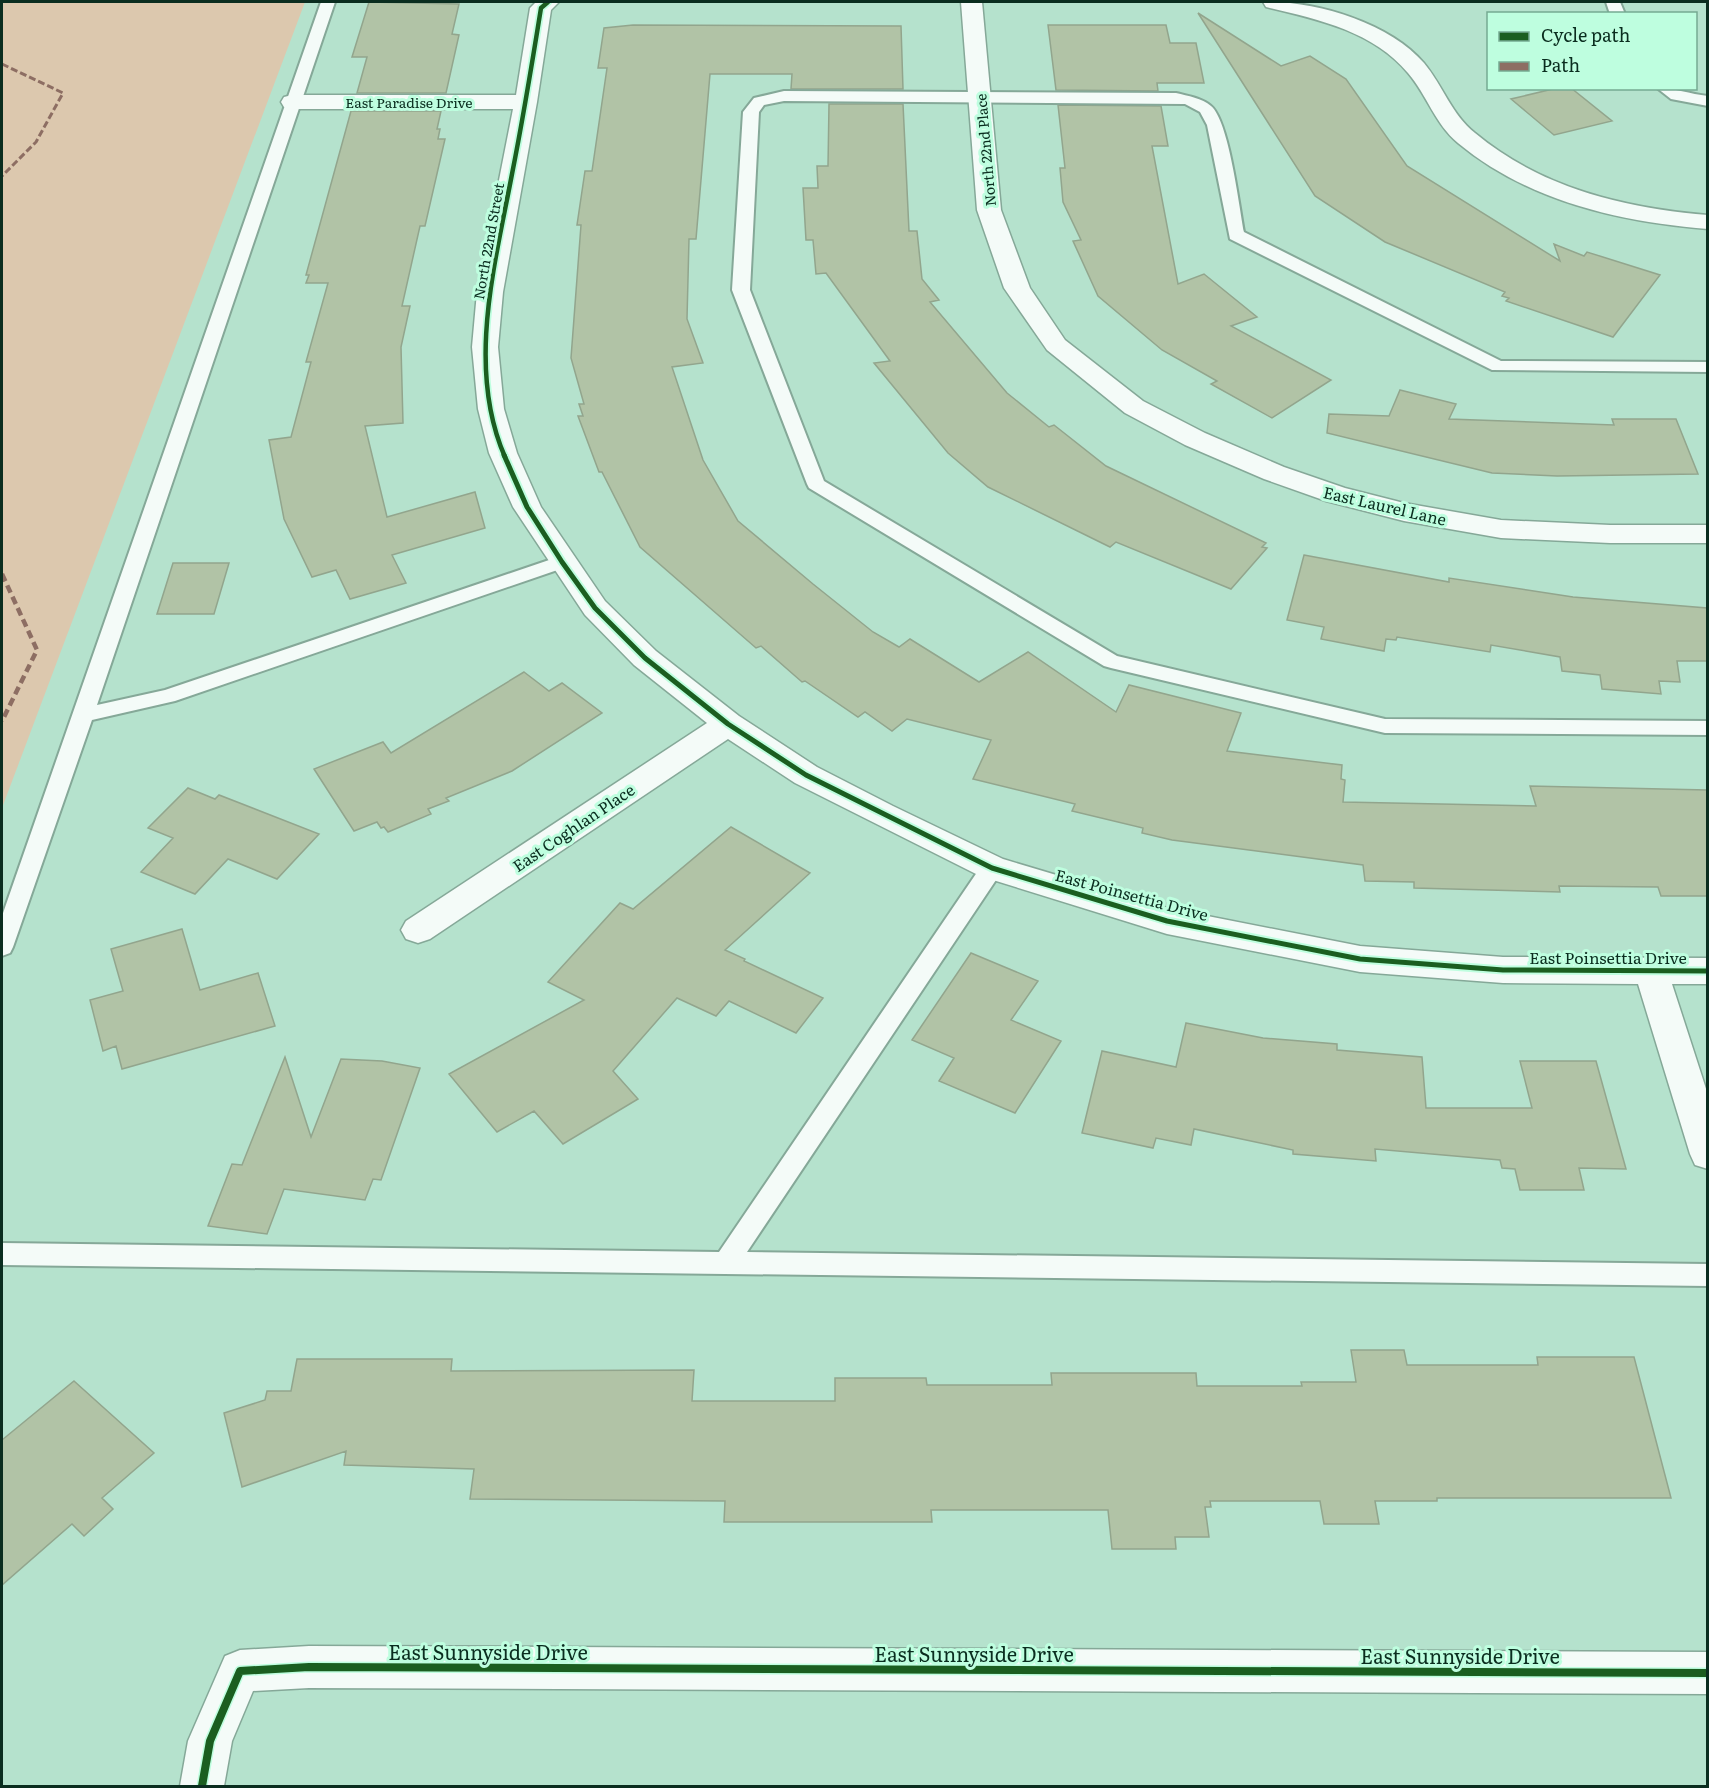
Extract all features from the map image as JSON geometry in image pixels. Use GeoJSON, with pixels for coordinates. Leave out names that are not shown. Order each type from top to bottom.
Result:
{"type":"FeatureCollection","features":[{"type":"Feature","properties":{"kind":"street","name":"North 22nd Street"},"geometry":{"type":"LineString","coordinates":[[548,2],[541,8],[526,102],[490,292],[485,347],[491,409],[503,453],[527,507],[561,562],[595,608],[645,658]]}},
{"type":"Feature","properties":{"kind":"street","name":"North 22nd Place"},"geometry":{"type":"LineString","coordinates":[[971,2],[989,210],[1017,288],[1056,345],[1091,373]]}},
{"type":"Feature","properties":{"kind":"street"},"geometry":{"type":"LineString","coordinates":[[1274,2],[1334,9],[1400,51],[1416,68],[1446,119],[1467,138],[1507,166],[1552,190],[1610,209],[1673,220],[1707,222]]}},
{"type":"Feature","properties":{"kind":"street","name":"East Paradise Drive"},"geometry":{"type":"LineString","coordinates":[[292,102],[526,102]]}},
{"type":"Feature","properties":{"kind":"street","name":"East Laurel Lane"},"geometry":{"type":"LineString","coordinates":[[1091,373],[1134,406],[1195,439],[1274,473],[1336,495],[1404,513],[1501,530],[1610,534],[1707,534]]}},
{"type":"Feature","properties":{"kind":"street","name":"East Poinsettia Drive"},"geometry":{"type":"LineString","coordinates":[[645,658],[728,724],[806,775],[992,868],[1167,921],[1360,958],[1503,970],[1707,971]]}},
{"type":"Feature","properties":{"kind":"street","name":"East Coghlan Place"},"geometry":{"type":"LineString","coordinates":[[418,930],[728,724]]}},
{"type":"Feature","properties":{"kind":"street"},"geometry":{"type":"LineString","coordinates":[[1651,970],[1707,1154]]}},
{"type":"Feature","properties":{"kind":"street","name":"East Sunnyside Drive"},"geometry":{"type":"LineString","coordinates":[[202,1786],[210,1741],[240,1671],[309,1667],[1707,1673]]}},
{"type":"Feature","properties":{"kind":"lane"},"geometry":{"type":"LineString","coordinates":[[2,947],[84,715],[328,2]]}},
{"type":"Feature","properties":{"kind":"lane"},"geometry":{"type":"LineString","coordinates":[[1667,90],[1676,96],[1707,101]]}},
{"type":"Feature","properties":{"kind":"lane"},"geometry":{"type":"LineString","coordinates":[[1707,367],[1498,366],[1236,235],[1215,125],[1211,113],[1199,102],[1176,98],[784,96],[759,100],[751,112],[741,290],[816,484],[1111,662],[1385,726],[1707,728]]}},
{"type":"Feature","properties":{"kind":"lane"},"geometry":{"type":"LineString","coordinates":[[84,715],[168,696],[561,562]]}},
{"type":"Feature","properties":{"kind":"lane"},"geometry":{"type":"LineString","coordinates":[[725,1264],[992,868]]}},
{"type":"Feature","properties":{"kind":"lane"},"geometry":{"type":"LineString","coordinates":[[2,1254],[1707,1275]]}},
{"type":"Feature","properties":{"kind":"shaded area"},"geometry":{"type":"Polygon","coordinates":[[[2,2],[305,2],[2,808],[2,2]]]}},
{"type":"Feature","properties":{"kind":"building"},"geometry":{"type":"Polygon","coordinates":[[[369,2],[459,4],[452,34],[459,35],[446,93],[357,93],[367,57],[352,57],[369,2]]]}},
{"type":"Feature","properties":{"kind":"building"},"geometry":{"type":"Polygon","coordinates":[[[1198,13],[1281,66],[1310,56],[1346,79],[1407,166],[1560,261],[1554,244],[1584,256],[1587,252],[1660,275],[1613,337],[1506,301],[1509,298],[1502,296],[1505,292],[1385,242],[1315,196],[1198,13]]]}},
{"type":"Feature","properties":{"kind":"building"},"geometry":{"type":"Polygon","coordinates":[[[633,25],[901,26],[903,89],[791,89],[792,74],[710,74],[696,239],[689,239],[687,319],[703,363],[672,367],[703,460],[738,521],[813,584],[873,632],[899,647],[910,639],[979,682],[1028,652],[1116,712],[1129,685],[1241,713],[1227,751],[1342,765],[1341,779],[1345,780],[1343,802],[1536,806],[1530,786],[1707,790],[1707,896],[1661,896],[1658,887],[1559,886],[1560,892],[1414,888],[1414,882],[1365,881],[1363,865],[1172,840],[1142,833],[1143,828],[1072,811],[1075,804],[973,779],[991,740],[907,719],[892,731],[865,712],[858,717],[805,681],[802,682],[761,646],[756,648],[640,547],[602,472],[599,472],[578,416],[583,416],[579,404],[584,404],[571,358],[581,225],[577,225],[585,171],[592,171],[607,68],[598,68],[604,28],[633,25]]]}},
{"type":"Feature","properties":{"kind":"building"},"geometry":{"type":"Polygon","coordinates":[[[1048,25],[1166,25],[1170,43],[1196,43],[1204,83],[1157,83],[1158,91],[1056,90],[1048,25]]]}},
{"type":"Feature","properties":{"kind":"building"},"geometry":{"type":"Polygon","coordinates":[[[1549,90],[1573,90],[1612,121],[1554,135],[1511,99],[1549,90]]]}},
{"type":"Feature","properties":{"kind":"building"},"geometry":{"type":"Polygon","coordinates":[[[829,104],[903,104],[909,231],[917,231],[922,279],[939,300],[930,302],[1007,393],[1049,427],[1054,425],[1106,466],[1266,543],[1262,547],[1267,548],[1231,589],[1116,542],[1110,547],[988,487],[948,453],[874,363],[890,361],[826,273],[816,274],[813,240],[806,240],[803,188],[818,188],[817,166],[828,166],[829,104]]]}},
{"type":"Feature","properties":{"kind":"building"},"geometry":{"type":"Polygon","coordinates":[[[1058,105],[1161,106],[1168,146],[1152,146],[1178,284],[1204,274],[1257,317],[1231,326],[1331,380],[1272,418],[1211,384],[1217,381],[1162,350],[1098,296],[1073,241],[1081,240],[1063,202],[1060,168],[1065,168],[1058,105]]]}},
{"type":"Feature","properties":{"kind":"building"},"geometry":{"type":"Polygon","coordinates":[[[351,111],[441,111],[437,129],[440,129],[438,139],[445,139],[425,226],[420,226],[402,306],[410,306],[401,347],[403,423],[365,426],[387,517],[475,492],[485,528],[392,555],[406,583],[350,599],[336,570],[312,577],[284,519],[269,440],[291,437],[311,362],[306,362],[328,283],[306,283],[309,275],[306,275],[351,111]]]}},
{"type":"Feature","properties":{"kind":"building"},"geometry":{"type":"Polygon","coordinates":[[[1400,390],[1456,404],[1449,419],[1614,425],[1612,419],[1676,419],[1698,474],[1557,476],[1492,473],[1327,433],[1329,414],[1389,416],[1400,390]]]}},
{"type":"Feature","properties":{"kind":"building"},"geometry":{"type":"Polygon","coordinates":[[[1304,555],[1449,582],[1449,578],[1573,597],[1707,608],[1707,661],[1677,661],[1680,682],[1659,681],[1661,694],[1602,689],[1600,675],[1562,671],[1560,657],[1491,645],[1490,652],[1397,637],[1396,640],[1386,639],[1384,651],[1321,639],[1324,627],[1287,620],[1304,555]]]}},
{"type":"Feature","properties":{"kind":"building"},"geometry":{"type":"Polygon","coordinates":[[[173,563],[229,563],[214,614],[157,614],[173,563]]]}},
{"type":"Feature","properties":{"kind":"building"},"geometry":{"type":"Polygon","coordinates":[[[524,672],[549,691],[562,683],[602,713],[512,771],[446,798],[449,801],[428,809],[431,814],[388,832],[377,822],[354,831],[314,769],[383,742],[391,753],[524,672]]]}},
{"type":"Feature","properties":{"kind":"building"},"geometry":{"type":"Polygon","coordinates":[[[188,788],[215,799],[219,795],[319,834],[277,879],[228,859],[195,894],[141,872],[173,838],[148,828],[188,788]]]}},
{"type":"Feature","properties":{"kind":"building"},"geometry":{"type":"Polygon","coordinates":[[[731,827],[810,873],[725,950],[823,998],[796,1033],[729,1001],[716,1016],[677,998],[613,1071],[638,1099],[563,1144],[534,1111],[497,1132],[449,1074],[584,1000],[548,982],[620,903],[633,909],[731,827]]]}},
{"type":"Feature","properties":{"kind":"building"},"geometry":{"type":"Polygon","coordinates":[[[182,929],[200,990],[258,973],[275,1026],[122,1069],[116,1046],[103,1051],[90,1000],[123,991],[111,949],[182,929]]]}},
{"type":"Feature","properties":{"kind":"building"},"geometry":{"type":"Polygon","coordinates":[[[971,953],[1038,981],[1011,1020],[1061,1041],[1015,1113],[939,1081],[954,1058],[912,1040],[971,953]]]}},
{"type":"Feature","properties":{"kind":"building"},"geometry":{"type":"Polygon","coordinates":[[[1186,1023],[1263,1038],[1337,1044],[1337,1050],[1422,1057],[1426,1108],[1532,1108],[1520,1061],[1596,1061],[1626,1169],[1579,1168],[1584,1190],[1520,1190],[1515,1169],[1502,1168],[1500,1160],[1375,1149],[1376,1161],[1293,1154],[1293,1150],[1194,1129],[1191,1145],[1156,1138],[1153,1148],[1082,1133],[1102,1051],[1176,1067],[1186,1023]]]}},
{"type":"Feature","properties":{"kind":"building"},"geometry":{"type":"Polygon","coordinates":[[[285,1057],[311,1137],[341,1059],[382,1061],[420,1068],[381,1180],[373,1179],[365,1200],[284,1189],[267,1234],[208,1226],[232,1164],[242,1165],[285,1057]]]}},
{"type":"Feature","properties":{"kind":"building"},"geometry":{"type":"Polygon","coordinates":[[[1351,1350],[1404,1350],[1407,1365],[1538,1365],[1537,1357],[1634,1357],[1671,1498],[1437,1498],[1437,1501],[1375,1501],[1379,1524],[1324,1524],[1320,1501],[1210,1501],[1211,1507],[1205,1507],[1209,1537],[1175,1537],[1176,1549],[1112,1549],[1108,1510],[931,1510],[932,1522],[724,1522],[725,1501],[470,1499],[474,1469],[344,1465],[346,1451],[242,1487],[224,1413],[265,1400],[267,1391],[291,1391],[297,1359],[452,1359],[451,1371],[694,1370],[692,1401],[835,1401],[835,1378],[926,1378],[927,1385],[1052,1385],[1051,1373],[1196,1373],[1197,1386],[1302,1386],[1301,1382],[1356,1382],[1351,1350]]]}},
{"type":"Feature","properties":{"kind":"building"},"geometry":{"type":"Polygon","coordinates":[[[74,1381],[154,1453],[102,1498],[113,1509],[84,1536],[72,1524],[2,1585],[2,1440],[74,1381]]]}},
{"type":"Feature","properties":{"kind":"marked path"},"geometry":{"type":"LineString","coordinates":[[2,64],[63,93],[36,142],[2,176]]}},
{"type":"Feature","properties":{"kind":"marked path"},"geometry":{"type":"LineString","coordinates":[[2,574],[37,650],[2,721]]}},
{"type":"Feature","properties":{"kind":"cycle path"},"geometry":{"type":"LineString","coordinates":[[548,2],[541,8],[526,102],[490,292],[485,347],[491,409],[503,453],[527,507],[595,608],[645,658],[728,724],[806,775],[882,814],[992,868],[1167,921],[1360,959],[1503,970],[1708,971]]}},
{"type":"Feature","properties":{"kind":"cycle path"},"geometry":{"type":"LineString","coordinates":[[202,1786],[210,1741],[240,1671],[309,1667],[1708,1673]]}}]}
